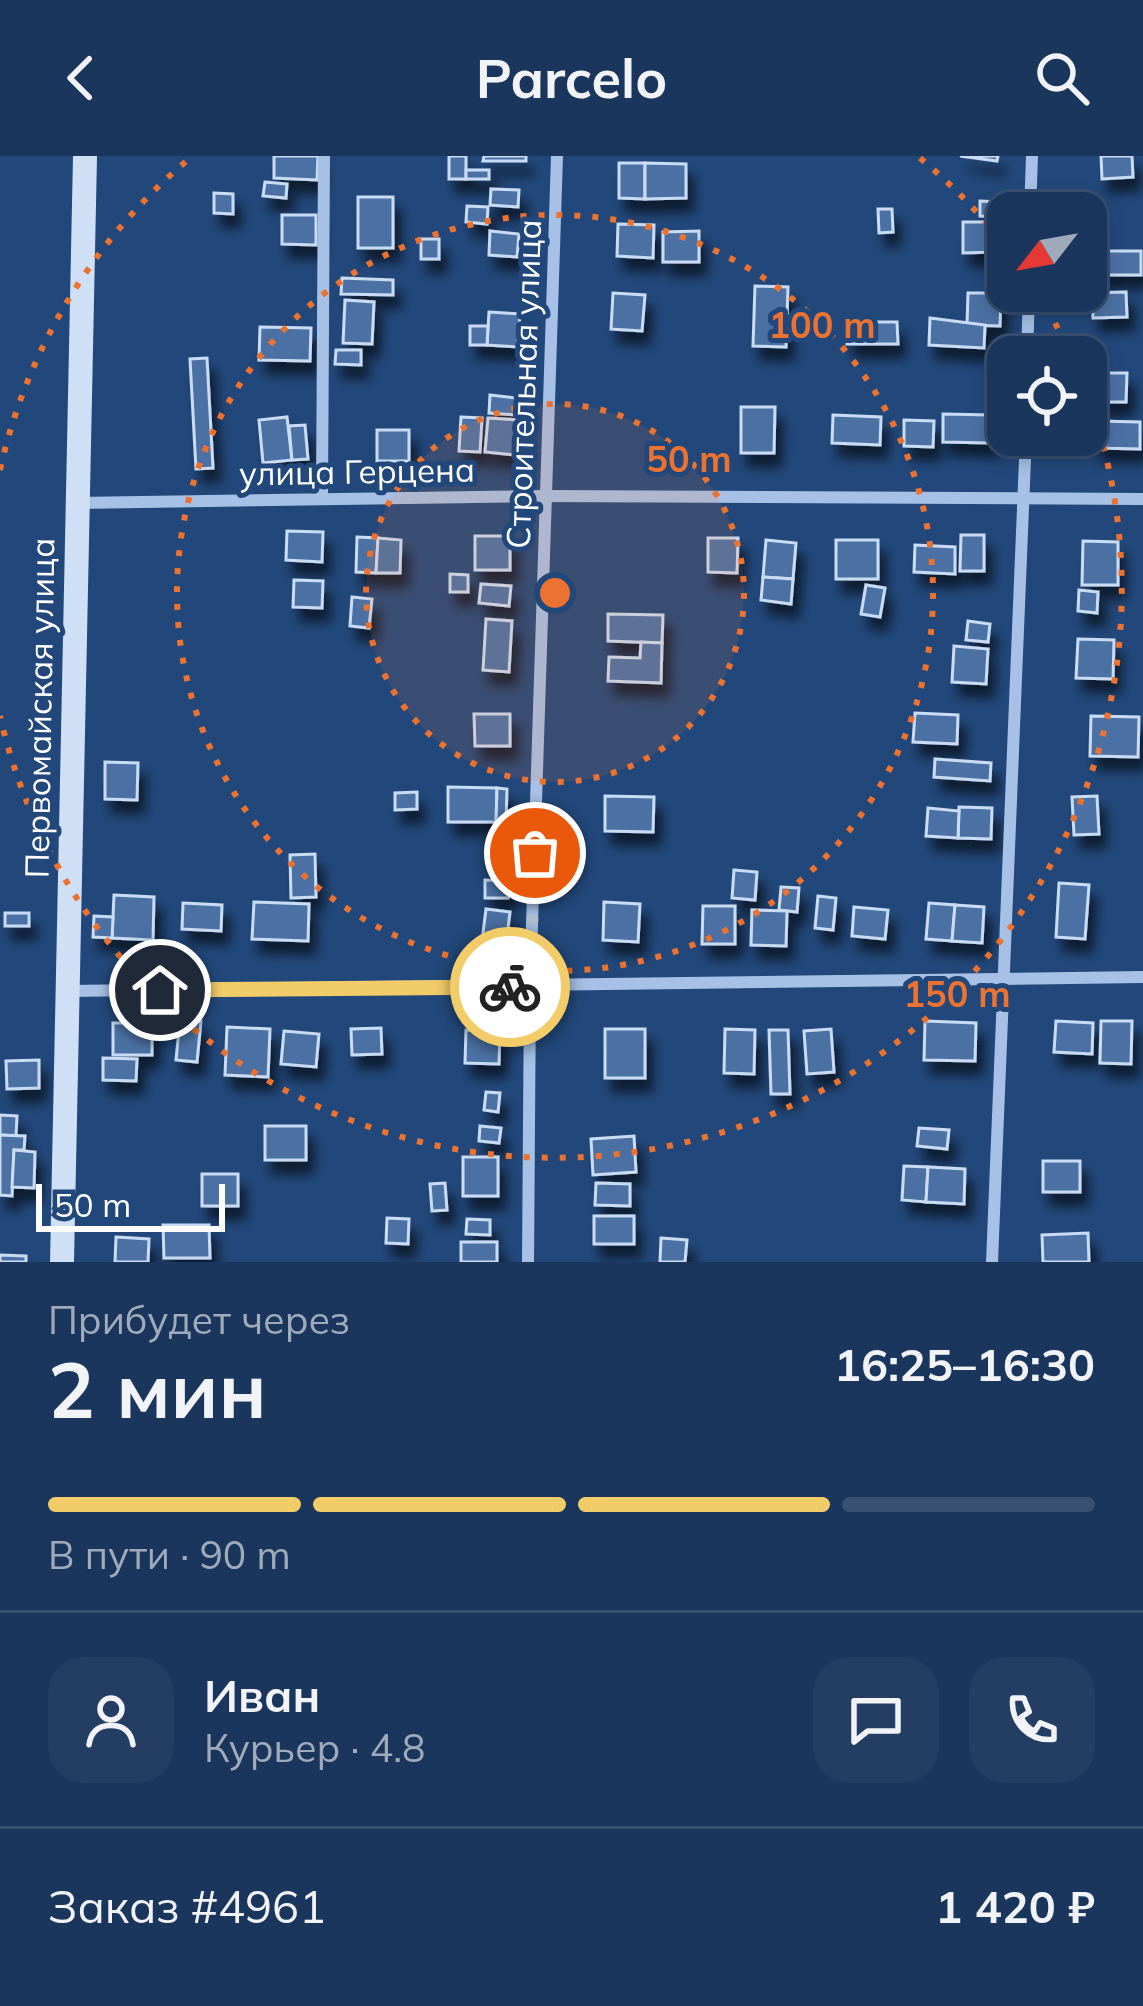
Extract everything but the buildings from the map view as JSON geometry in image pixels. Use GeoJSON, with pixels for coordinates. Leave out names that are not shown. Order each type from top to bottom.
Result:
{"type":"FeatureCollection","features":[{"type":"Feature","properties":{"kind":"street","name":"Первомайская улица"},"geometry":{"type":"LineString","coordinates":[[62,1262],[85,156]]}},
{"type":"Feature","properties":{"kind":"street"},"geometry":{"type":"LineString","coordinates":[[322,498],[324,156]]}},
{"type":"Feature","properties":{"kind":"street","name":"Строительная улица"},"geometry":{"type":"LineString","coordinates":[[528,1262],[530,986],[557,156]]}},
{"type":"Feature","properties":{"kind":"street"},"geometry":{"type":"LineString","coordinates":[[1031,192],[1032,156]]}},
{"type":"Feature","properties":{"kind":"street"},"geometry":{"type":"LineString","coordinates":[[992,1262],[1000,977],[1025,456]]}},
{"type":"Feature","properties":{"kind":"street","name":"улица Герцена"},"geometry":{"type":"LineString","coordinates":[[75,503],[545,496],[1143,499]]}},
{"type":"Feature","properties":{"kind":"street"},"geometry":{"type":"LineString","coordinates":[[67,991],[1143,976]]}},
{"type":"Feature","properties":{"kind":"way so far"},"geometry":{"type":"LineString","coordinates":[[510,987],[530,986],[535,853]]}},
{"type":"Feature","properties":{"kind":"route"},"geometry":{"type":"LineString","coordinates":[[160,990],[510,987]]}}]}
